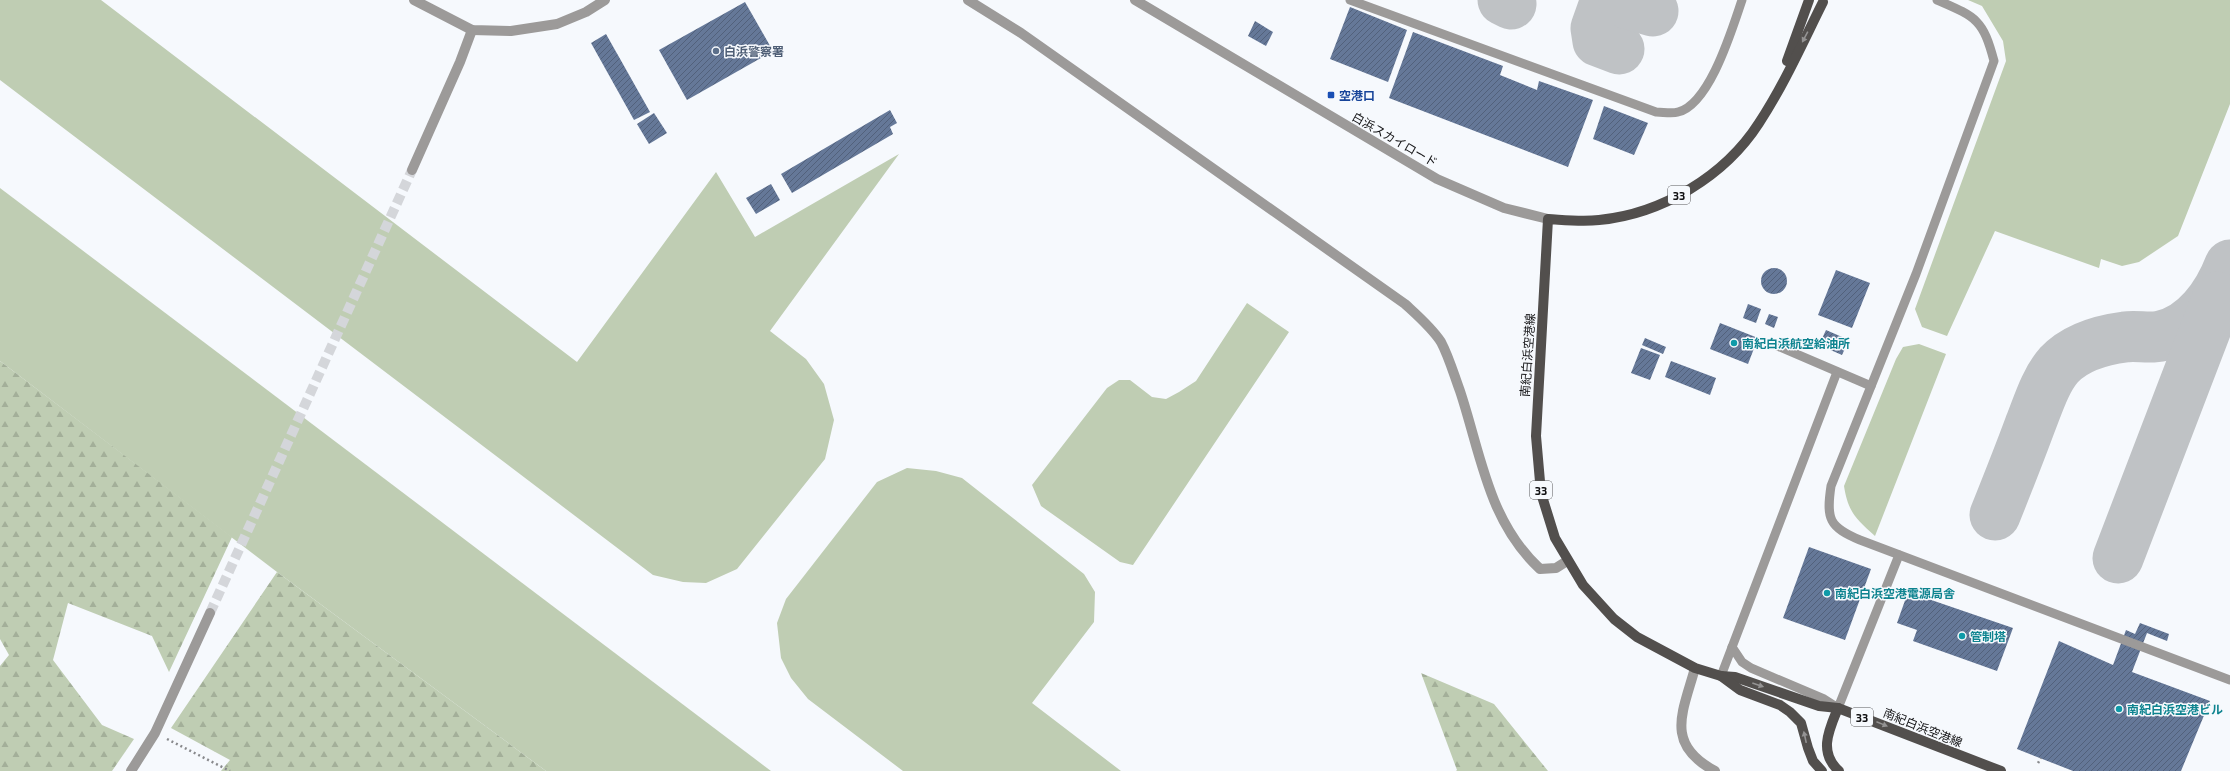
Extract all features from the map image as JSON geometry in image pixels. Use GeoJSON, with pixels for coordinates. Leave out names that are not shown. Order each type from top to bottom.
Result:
{"type":"FeatureCollection","features":[{"type":"Feature","properties":{"kind":"main road","name":"33"},"geometry":{"type":"LineString","coordinates":[[1772,100],[1809,0]]}},
{"type":"Feature","properties":{"kind":"main road","name":"33"},"geometry":{"type":"LineString","coordinates":[[1548,218],[1573,221],[1599,220],[1622,216],[1651,207],[1679,195],[1702,181],[1725,162],[1751,133],[1772,100],[1823,2]]}},
{"type":"Feature","properties":{"kind":"main road","name":"南紀白浜空港線"},"geometry":{"type":"LineString","coordinates":[[1548,218],[1537,406],[1537,464],[1541,493],[1547,517],[1567,561],[1584,585],[1614,619],[1637,638],[1695,668],[1721,676],[1735,677],[1819,706],[1838,708],[2000,771]]}},
{"type":"Feature","properties":{"kind":"main road","name":"南紀白浜空港線"},"geometry":{"type":"LineString","coordinates":[[1721,676],[1740,690],[1780,705],[1790,712],[1801,723],[1813,761],[1822,771]]}},
{"type":"Feature","properties":{"kind":"main road"},"geometry":{"type":"LineString","coordinates":[[1838,708],[1829,731],[1825,747],[1831,762],[1839,771]]}},
{"type":"Feature","properties":{"kind":"street"},"geometry":{"type":"LineString","coordinates":[[414,0],[472,30],[511,31],[557,24],[586,12],[605,0]]}},
{"type":"Feature","properties":{"kind":"street"},"geometry":{"type":"LineString","coordinates":[[968,0],[1022,33],[1406,304],[1424,322],[1440,342],[1454,374],[1486,480],[1498,514],[1508,532],[1523,553],[1540,569],[1556,568],[1567,561]]}},
{"type":"Feature","properties":{"kind":"street","name":"白浜スカイロード"},"geometry":{"type":"LineString","coordinates":[[1135,0],[1437,179],[1504,208],[1548,218]]}},
{"type":"Feature","properties":{"kind":"street"},"geometry":{"type":"LineString","coordinates":[[412,170],[460,62],[472,30]]}},
{"type":"Feature","properties":{"kind":"street"},"geometry":{"type":"LineString","coordinates":[[131,771],[155,733],[210,613]]}},
{"type":"Feature","properties":{"kind":"street"},"geometry":{"type":"LineString","coordinates":[[1695,668],[1681,717],[1680,727],[1691,754],[1715,771]]}},
{"type":"Feature","properties":{"kind":"lane"},"geometry":{"type":"LineString","coordinates":[[1350,0],[1656,112],[1678,112],[1698,99],[1717,68],[1742,0]]}},
{"type":"Feature","properties":{"kind":"lane"},"geometry":{"type":"LineString","coordinates":[[1938,0],[1975,18],[1988,39],[1994,61],[1916,274],[1831,486],[1827,509],[1831,518],[1842,533],[2230,680]]}},
{"type":"Feature","properties":{"kind":"lane"},"geometry":{"type":"LineString","coordinates":[[1773,344],[1871,386]]}},
{"type":"Feature","properties":{"kind":"lane"},"geometry":{"type":"LineString","coordinates":[[1721,676],[1837,372]]}},
{"type":"Feature","properties":{"kind":"lane"},"geometry":{"type":"LineString","coordinates":[[1732,647],[1742,662],[1751,668],[1824,699],[1838,708],[1899,555]]}},
{"type":"Feature","properties":{"kind":"path"},"geometry":{"type":"LineString","coordinates":[[155,733],[230,771]]}},
{"type":"Feature","properties":{"kind":"path"},"geometry":{"type":"LineString","coordinates":[[2038,763],[2041,758]]}},
{"type":"Feature","properties":{"kind":"green space"},"geometry":{"type":"Polygon","coordinates":[[[0,0],[101,0],[577,362],[716,172],[755,237],[899,154],[770,331],[806,359],[824,384],[834,420],[825,459],[737,569],[706,583],[683,582],[653,575],[0,80],[0,0]]]}},
{"type":"Feature","properties":{"kind":"green space"},"geometry":{"type":"Polygon","coordinates":[[[1968,0],[2230,0],[2230,104],[2178,236],[2139,262],[2122,266],[2101,259],[2099,268],[1995,231],[1947,336],[1922,327],[1915,309],[2006,61],[2003,41],[1982,6],[1968,0]]]}},
{"type":"Feature","properties":{"kind":"green space"},"geometry":{"type":"Polygon","coordinates":[[[0,188],[771,771],[546,771],[277,572],[0,361],[0,188]]]}},
{"type":"Feature","properties":{"kind":"green space"},"geometry":{"type":"Polygon","coordinates":[[[1247,303],[1289,332],[1133,565],[1120,562],[1041,506],[1032,485],[1107,388],[1119,380],[1130,380],[1152,397],[1166,399],[1179,392],[1196,381],[1247,303]]]}},
{"type":"Feature","properties":{"kind":"green space"},"geometry":{"type":"Polygon","coordinates":[[[1919,344],[1946,354],[1875,536],[1858,520],[1854,514],[1848,502],[1844,486],[1896,359],[1903,347],[1919,344]]]}},
{"type":"Feature","properties":{"kind":"green space"},"geometry":{"type":"Polygon","coordinates":[[[0,361],[232,537],[169,672],[152,636],[68,603],[53,660],[102,725],[134,739],[112,771],[0,771],[0,666],[9,655],[0,639],[0,361]]]}},
{"type":"Feature","properties":{"kind":"green space"},"geometry":{"type":"Polygon","coordinates":[[[907,468],[936,471],[962,478],[1084,574],[1095,592],[1094,622],[1032,703],[1121,771],[903,771],[808,699],[791,678],[781,658],[777,623],[786,599],[877,482],[907,468]]]}},
{"type":"Feature","properties":{"kind":"green space"},"geometry":{"type":"Polygon","coordinates":[[[277,572],[546,771],[221,771],[230,760],[171,728],[277,572]]]}},
{"type":"Feature","properties":{"kind":"green space"},"geometry":{"type":"Polygon","coordinates":[[[1421,673],[1494,704],[1548,771],[1456,771],[1457,770],[1421,673]]]}},
{"type":"Feature","properties":{"kind":"building","name":"白浜警察署"},"geometry":{"type":"Polygon","coordinates":[[[745,2],[773,51],[687,100],[659,50],[745,2]]]}},
{"type":"Feature","properties":{"kind":"building"},"geometry":{"type":"Polygon","coordinates":[[[1350,7],[1407,30],[1388,82],[1330,59],[1350,7]]]}},
{"type":"Feature","properties":{"kind":"building"},"geometry":{"type":"Polygon","coordinates":[[[1255,21],[1273,32],[1266,46],[1248,36],[1255,21]]]}},
{"type":"Feature","properties":{"kind":"building"},"geometry":{"type":"Polygon","coordinates":[[[1413,32],[1503,66],[1500,75],[1537,90],[1539,81],[1593,100],[1568,167],[1389,98],[1413,32]]]}},
{"type":"Feature","properties":{"kind":"building"},"geometry":{"type":"Polygon","coordinates":[[[606,34],[650,112],[634,120],[591,43],[606,34]]]}},
{"type":"Feature","properties":{"kind":"building"},"geometry":{"type":"Polygon","coordinates":[[[1604,106],[1648,123],[1634,155],[1593,139],[1604,106]]]}},
{"type":"Feature","properties":{"kind":"building"},"geometry":{"type":"Polygon","coordinates":[[[890,110],[897,123],[890,127],[893,134],[792,193],[781,174],[890,110]]]}},
{"type":"Feature","properties":{"kind":"building"},"geometry":{"type":"Polygon","coordinates":[[[654,113],[667,133],[649,144],[637,124],[654,113]]]}},
{"type":"Feature","properties":{"kind":"building"},"geometry":{"type":"Polygon","coordinates":[[[771,184],[780,200],[756,214],[746,198],[771,184]]]}},
{"type":"Feature","properties":{"kind":"building"},"geometry":{"type":"Polygon","coordinates":[[[1774,268],[1783,272],[1787,281],[1783,290],[1774,294],[1765,290],[1761,281],[1765,272],[1774,268]]]}},
{"type":"Feature","properties":{"kind":"building"},"geometry":{"type":"Polygon","coordinates":[[[1836,270],[1870,283],[1852,328],[1818,315],[1836,270]]]}},
{"type":"Feature","properties":{"kind":"building"},"geometry":{"type":"Polygon","coordinates":[[[1748,304],[1761,309],[1756,323],[1743,318],[1748,304]]]}},
{"type":"Feature","properties":{"kind":"building"},"geometry":{"type":"Polygon","coordinates":[[[1769,314],[1778,317],[1774,328],[1765,324],[1769,314]]]}},
{"type":"Feature","properties":{"kind":"building","name":"南紀白浜航空給油所"},"geometry":{"type":"Polygon","coordinates":[[[1720,323],[1758,338],[1748,364],[1710,349],[1720,323]]]}},
{"type":"Feature","properties":{"kind":"building"},"geometry":{"type":"Polygon","coordinates":[[[1826,330],[1849,340],[1842,355],[1819,345],[1826,330]]]}},
{"type":"Feature","properties":{"kind":"building"},"geometry":{"type":"Polygon","coordinates":[[[1645,338],[1666,347],[1663,354],[1642,345],[1645,338]]]}},
{"type":"Feature","properties":{"kind":"building"},"geometry":{"type":"Polygon","coordinates":[[[1641,348],[1660,355],[1650,380],[1631,373],[1641,348]]]}},
{"type":"Feature","properties":{"kind":"building"},"geometry":{"type":"Polygon","coordinates":[[[1671,361],[1716,378],[1710,395],[1665,377],[1671,361]]]}},
{"type":"Feature","properties":{"kind":"building","name":"南紀白浜空港電源局舎"},"geometry":{"type":"Polygon","coordinates":[[[1809,547],[1871,569],[1845,640],[1783,618],[1809,547]]]}},
{"type":"Feature","properties":{"kind":"building","name":"管制塔"},"geometry":{"type":"Polygon","coordinates":[[[1908,592],[2013,628],[1997,671],[1913,641],[1917,630],[1897,623],[1908,592]]]}},
{"type":"Feature","properties":{"kind":"building","name":"南紀白浜空港ビル"},"geometry":{"type":"Polygon","coordinates":[[[2140,623],[2169,634],[2167,641],[2147,633],[2132,672],[2210,701],[2181,771],[2073,771],[2017,749],[2059,641],[2113,665],[2126,630],[2135,634],[2140,623]]]}},
{"type":"Feature","properties":{"kind":"taxiway"},"geometry":{"type":"LineString","coordinates":[[1503,0],[1511,4]]}},
{"type":"Feature","properties":{"kind":"taxiway"},"geometry":{"type":"LineString","coordinates":[[1606,0],[1596,28],[1598,41],[1619,49]]}},
{"type":"Feature","properties":{"kind":"taxiway"},"geometry":{"type":"LineString","coordinates":[[1624,0],[1629,4],[1653,11]]}},
{"type":"Feature","properties":{"kind":"taxiway"},"geometry":{"type":"LineString","coordinates":[[1995,515],[2042,394],[2054,371],[2059,365],[2073,353],[2098,342],[2116,338],[2161,336],[2184,326],[2195,319],[2204,310],[2219,288],[2230,265]]}},
{"type":"Feature","properties":{"kind":"taxiway"},"geometry":{"type":"LineString","coordinates":[[2118,558],[2218,297]]}},
{"type":"Feature","properties":{"kind":"tunnel"},"geometry":{"type":"LineString","coordinates":[[210,613],[412,170]]}},
{"type":"Feature","properties":{"kind":"place","name":"白浜警察署"},"geometry":{"type":"Point","coordinates":[716,51]}},
{"type":"Feature","properties":{"kind":"place","name":"空港口"},"geometry":{"type":"Point","coordinates":[1331,95]}},
{"type":"Feature","properties":{"kind":"place","name":"南紀白浜航空給油所"},"geometry":{"type":"Point","coordinates":[1734,343]}},
{"type":"Feature","properties":{"kind":"place","name":"南紀白浜空港電源局舎"},"geometry":{"type":"Point","coordinates":[1827,593]}},
{"type":"Feature","properties":{"kind":"place","name":"管制塔"},"geometry":{"type":"Point","coordinates":[1962,636]}},
{"type":"Feature","properties":{"kind":"place","name":"南紀白浜空港ビル"},"geometry":{"type":"Point","coordinates":[2119,709]}}]}
